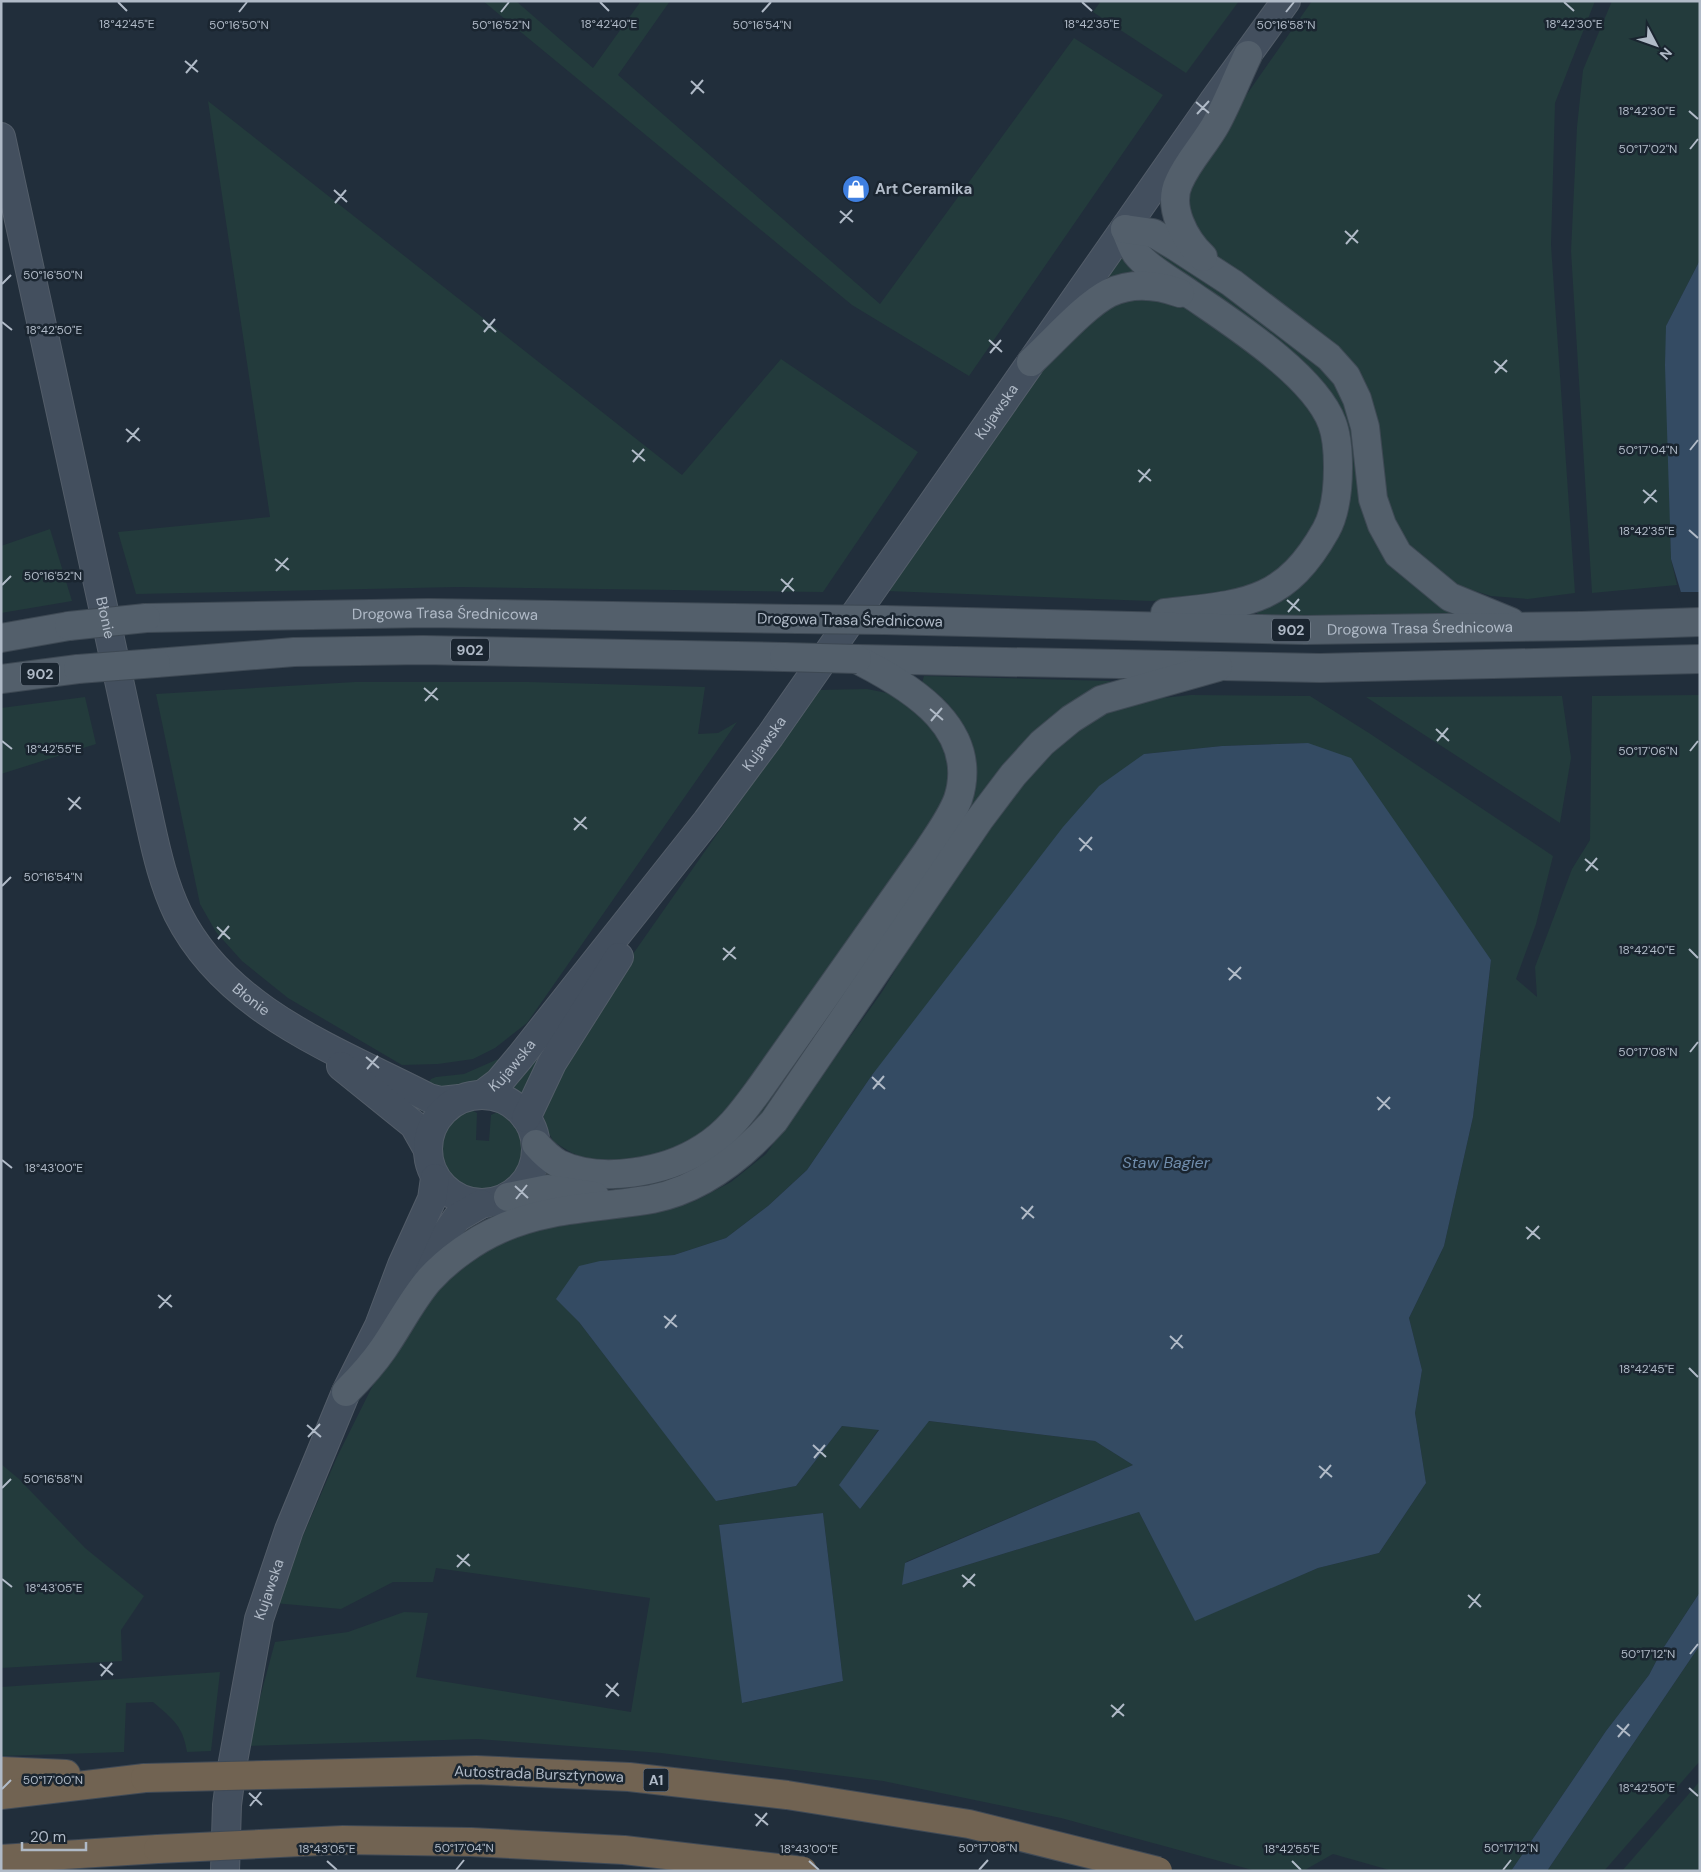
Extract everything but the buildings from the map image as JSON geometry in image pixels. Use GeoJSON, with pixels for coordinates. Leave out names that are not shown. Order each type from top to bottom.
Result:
{"type":"FeatureCollection","features":[{"type":"Feature","properties":{"kind":"highway","name":"Autostrada Bursztynowa"},"geometry":{"type":"LineString","coordinates":[[1,1795],[145,1778],[476,1770],[629,1777],[788,1795],[969,1824],[1158,1871]]}},
{"type":"Feature","properties":{"kind":"highway"},"geometry":{"type":"LineString","coordinates":[[1,1771],[145,1778]]}},
{"type":"Feature","properties":{"kind":"highway"},"geometry":{"type":"LineString","coordinates":[[1,1859],[58,1854],[343,1840],[471,1842],[624,1850],[803,1871]]}},
{"type":"Feature","properties":{"kind":"highway"},"geometry":{"type":"LineString","coordinates":[[1,1870],[58,1854]]}},
{"type":"Feature","properties":{"kind":"main road"},"geometry":{"type":"LineString","coordinates":[[1232,283],[1191,246],[1181,227],[1176,206],[1178,183],[1216,124],[1248,55]]}},
{"type":"Feature","properties":{"kind":"main road"},"geometry":{"type":"LineString","coordinates":[[1125,229],[1153,233],[1232,283],[1308,339],[1329,357],[1346,376],[1357,399],[1365,427],[1373,499],[1382,525],[1398,554],[1450,597],[1522,627]]}},
{"type":"Feature","properties":{"kind":"main road"},"geometry":{"type":"LineString","coordinates":[[1060,625],[1223,607],[1252,600],[1284,584],[1312,554],[1331,522],[1338,486],[1338,454],[1332,423],[1316,394],[1290,370],[1211,308],[1136,254],[1125,229]]}},
{"type":"Feature","properties":{"kind":"main road"},"geometry":{"type":"LineString","coordinates":[[1031,362],[1086,310],[1109,293],[1137,285],[1159,286],[1211,308]]}},
{"type":"Feature","properties":{"kind":"main road","name":"Drogowa Trasa Średnicowa"},"geometry":{"type":"LineString","coordinates":[[1,638],[69,626],[146,618],[468,613],[1304,630],[1700,622]]}},
{"type":"Feature","properties":{"kind":"main road","name":"902"},"geometry":{"type":"LineString","coordinates":[[1,679],[78,669],[294,652],[423,650],[1218,668],[1526,664],[1700,659]]}},
{"type":"Feature","properties":{"kind":"main road"},"geometry":{"type":"LineString","coordinates":[[536,1144],[547,1156],[561,1165],[608,1174],[633,1173],[658,1167],[686,1157],[709,1144],[736,1120],[761,1087],[927,852],[948,820],[958,799],[962,781],[958,745],[943,719],[928,703],[891,677],[857,659]]}},
{"type":"Feature","properties":{"kind":"main road"},"geometry":{"type":"LineString","coordinates":[[346,1392],[383,1349],[415,1298],[429,1280],[443,1265],[476,1242],[499,1229],[535,1217],[572,1208],[652,1198],[704,1180],[742,1154],[774,1121],[980,820],[1013,775],[1042,743],[1071,719],[1101,700],[1218,668]]}},
{"type":"Feature","properties":{"kind":"main road"},"geometry":{"type":"LineString","coordinates":[[508,1197],[548,1189],[595,1196],[652,1198]]}},
{"type":"Feature","properties":{"kind":"street","name":"Kujawska"},"geometry":{"type":"LineString","coordinates":[[471,1097],[499,1082],[707,821],[770,736],[1286,1]]}},
{"type":"Feature","properties":{"kind":"street","name":"Błonie"},"geometry":{"type":"LineString","coordinates":[[1,137],[148,814],[166,885],[187,930],[206,957],[226,980],[259,1005],[312,1040],[428,1098],[471,1097]]}},
{"type":"Feature","properties":{"kind":"street","name":"Kujawska"},"geometry":{"type":"LineString","coordinates":[[526,1118],[552,1063],[707,821]]}},
{"type":"Feature","properties":{"kind":"street","name":"Błonie"},"geometry":{"type":"LineString","coordinates":[[312,1040],[375,1095],[414,1125],[427,1148]]}},
{"type":"Feature","properties":{"kind":"street"},"geometry":{"type":"LineString","coordinates":[[471,1097],[508,1101],[526,1118],[533,1129],[536,1144],[532,1171],[524,1184],[508,1197],[495,1202],[481,1204],[459,1199],[444,1188],[435,1178],[428,1160],[429,1134],[435,1121],[450,1105],[471,1097]]}},
{"type":"Feature","properties":{"kind":"street","name":"Kujawska"},"geometry":{"type":"LineString","coordinates":[[225,1871],[227,1805],[232,1767],[259,1619],[289,1530],[346,1392],[379,1326],[402,1265],[432,1199],[435,1178]]}},
{"type":"Feature","properties":{"kind":"street","name":"Kujawska"},"geometry":{"type":"LineString","coordinates":[[379,1326],[457,1218],[481,1204]]}},
{"type":"Feature","properties":{"kind":"green space"},"geometry":{"type":"Polygon","coordinates":[[[483,1],[516,1],[593,68],[641,1],[670,1],[618,75],[880,304],[1074,38],[1163,95],[969,376],[852,305],[483,1]]]}},
{"type":"Feature","properties":{"kind":"green space"},"geometry":{"type":"Polygon","coordinates":[[[1101,1],[1239,1],[1186,73],[1093,12],[1101,1]]]}},
{"type":"Feature","properties":{"kind":"green space"},"geometry":{"type":"Polygon","coordinates":[[[1312,1],[1595,1],[1555,103],[1551,245],[1575,593],[1528,599],[1491,596],[1456,585],[1433,574],[1397,534],[1347,363],[1323,335],[1202,247],[1190,232],[1185,183],[1312,1]]]}},
{"type":"Feature","properties":{"kind":"green space"},"geometry":{"type":"Polygon","coordinates":[[[1612,1],[1700,1],[1700,260],[1666,326],[1671,559],[1677,585],[1592,593],[1571,251],[1577,127],[1583,70],[1612,1]]]}},
{"type":"Feature","properties":{"kind":"green space"},"geometry":{"type":"Polygon","coordinates":[[[208,101],[682,475],[781,359],[918,452],[823,592],[457,587],[136,594],[118,532],[270,517],[208,101]]]}},
{"type":"Feature","properties":{"kind":"green space"},"geometry":{"type":"Polygon","coordinates":[[[1151,238],[1306,351],[1333,380],[1347,409],[1391,563],[1420,590],[1455,607],[1455,615],[1257,615],[1257,610],[1305,579],[1344,434],[1142,247],[1151,238]]]}},
{"type":"Feature","properties":{"kind":"green space"},"geometry":{"type":"Polygon","coordinates":[[[1123,253],[1143,274],[1101,285],[1123,253]]]}},
{"type":"Feature","properties":{"kind":"green space"},"geometry":{"type":"Polygon","coordinates":[[[1129,296],[1177,301],[1213,322],[1307,399],[1322,429],[1329,458],[1326,503],[1291,564],[1256,586],[1214,598],[1150,601],[887,591],[1005,420],[1042,370],[1084,326],[1106,309],[1129,296]]]}},
{"type":"Feature","properties":{"kind":"green space"},"geometry":{"type":"Polygon","coordinates":[[[50,529],[72,601],[1,613],[1,546],[50,529]]]}},
{"type":"Feature","properties":{"kind":"green space"},"geometry":{"type":"Polygon","coordinates":[[[924,676],[1110,681],[1111,685],[1087,694],[1061,709],[1030,735],[990,788],[782,1086],[749,1129],[730,1147],[697,1168],[680,1176],[643,1187],[605,1188],[541,1176],[545,1168],[707,1155],[974,768],[968,741],[959,719],[944,700],[922,683],[924,676]]]}},
{"type":"Feature","properties":{"kind":"green space"},"geometry":{"type":"Polygon","coordinates":[[[355,682],[529,682],[705,687],[698,734],[718,733],[737,722],[527,1023],[495,1048],[473,1059],[438,1064],[402,1065],[288,998],[242,961],[216,932],[200,904],[156,694],[355,682]]]}},
{"type":"Feature","properties":{"kind":"green space"},"geometry":{"type":"Polygon","coordinates":[[[867,689],[892,694],[918,706],[947,751],[950,785],[939,819],[720,1122],[693,1142],[657,1158],[624,1163],[590,1160],[572,1153],[554,1142],[544,1125],[544,1104],[600,1001],[818,690],[867,689]]]}},
{"type":"Feature","properties":{"kind":"green space"},"geometry":{"type":"Polygon","coordinates":[[[1191,695],[1310,696],[1369,733],[1553,856],[1536,924],[1516,979],[1537,997],[1535,967],[1572,869],[1590,840],[1592,696],[1700,695],[1700,1592],[1662,1650],[1649,1675],[1606,1731],[1511,1871],[1393,1871],[1333,1854],[1303,1871],[1256,1871],[1061,1818],[883,1781],[661,1753],[478,1739],[247,1746],[275,1642],[348,1632],[404,1612],[428,1613],[416,1677],[631,1712],[650,1598],[436,1568],[433,1582],[393,1582],[341,1609],[274,1603],[337,1457],[382,1367],[455,1266],[532,1227],[606,1217],[652,1214],[695,1201],[731,1182],[766,1154],[882,992],[932,909],[1032,769],[1096,714],[1133,701],[1191,695]],[[1308,743],[1222,746],[1144,754],[872,1075],[807,1170],[768,1206],[726,1238],[674,1255],[600,1261],[579,1322],[717,1501],[796,1486],[842,1426],[879,1429],[840,1485],[860,1509],[928,1421],[1095,1441],[1133,1465],[906,1562],[902,1585],[1139,1512],[1195,1620],[1318,1568],[1379,1553],[1426,1483],[1415,1413],[1422,1370],[1409,1318],[1444,1246],[1473,1117],[1491,960],[1308,743]],[[823,1513],[719,1525],[743,1703],[843,1681],[823,1513]]]}},
{"type":"Feature","properties":{"kind":"green space"},"geometry":{"type":"Polygon","coordinates":[[[1562,696],[1571,758],[1560,823],[1366,697],[1562,696]]]}},
{"type":"Feature","properties":{"kind":"green space"},"geometry":{"type":"Polygon","coordinates":[[[85,697],[96,744],[1,774],[1,708],[85,697]]]}},
{"type":"Feature","properties":{"kind":"green space"},"geometry":{"type":"Polygon","coordinates":[[[585,986],[524,1097],[504,1086],[585,986]]]}},
{"type":"Feature","properties":{"kind":"green space"},"geometry":{"type":"Polygon","coordinates":[[[505,1056],[490,1077],[441,1090],[425,1088],[431,1079],[436,1077],[464,1074],[505,1056]]]}},
{"type":"Feature","properties":{"kind":"green space"},"geometry":{"type":"Polygon","coordinates":[[[470,1109],[477,1113],[476,1140],[489,1141],[491,1115],[498,1112],[517,1130],[521,1142],[520,1160],[518,1168],[513,1175],[507,1182],[485,1190],[468,1189],[455,1181],[445,1169],[440,1154],[442,1137],[452,1122],[470,1109]]]}},
{"type":"Feature","properties":{"kind":"green space"},"geometry":{"type":"Polygon","coordinates":[[[1,1464],[19,1479],[85,1548],[144,1596],[121,1630],[122,1661],[1,1668],[1,1464]]]}},
{"type":"Feature","properties":{"kind":"green space"},"geometry":{"type":"Polygon","coordinates":[[[1700,1645],[1700,1761],[1604,1871],[1547,1871],[1700,1645]]]}},
{"type":"Feature","properties":{"kind":"green space"},"geometry":{"type":"Polygon","coordinates":[[[220,1672],[211,1751],[187,1752],[180,1729],[153,1702],[126,1703],[124,1752],[1,1756],[1,1687],[220,1672]]]}},
{"type":"Feature","properties":{"kind":"green space"},"geometry":{"type":"Polygon","coordinates":[[[1700,1781],[1700,1871],[1622,1871],[1700,1781]]]}},
{"type":"Feature","properties":{"kind":"water"},"geometry":{"type":"Polygon","coordinates":[[[1700,260],[1700,656],[1671,559],[1665,365],[1666,326],[1700,260]]]}},
{"type":"Feature","properties":{"kind":"water","name":"Staw Bagier"},"geometry":{"type":"Polygon","coordinates":[[[1308,743],[1351,758],[1491,960],[1473,1117],[1444,1246],[1409,1318],[1422,1370],[1415,1413],[1426,1483],[1379,1553],[1318,1568],[1195,1621],[1139,1512],[902,1585],[905,1563],[1133,1465],[1095,1441],[929,1421],[860,1509],[839,1485],[879,1430],[842,1426],[796,1486],[716,1501],[579,1322],[556,1299],[579,1266],[600,1261],[674,1255],[726,1238],[768,1206],[807,1170],[872,1075],[1063,827],[1099,786],[1144,754],[1222,746],[1308,743]]]}},
{"type":"Feature","properties":{"kind":"water"},"geometry":{"type":"Polygon","coordinates":[[[823,1513],[843,1681],[742,1703],[719,1525],[823,1513]]]}},
{"type":"Feature","properties":{"kind":"water"},"geometry":{"type":"Polygon","coordinates":[[[1700,1592],[1700,1645],[1547,1871],[1511,1871],[1606,1731],[1649,1675],[1662,1650],[1700,1592]]]}},
{"type":"Feature","properties":{"kind":"pier"},"geometry":{"type":"Polygon","coordinates":[[[1677,592],[1700,592],[1700,658],[1697,656],[1677,592]]]}},
{"type":"Feature","properties":{"kind":"place","name":"Art Ceramika"},"geometry":{"type":"Point","coordinates":[856,189]}}]}
